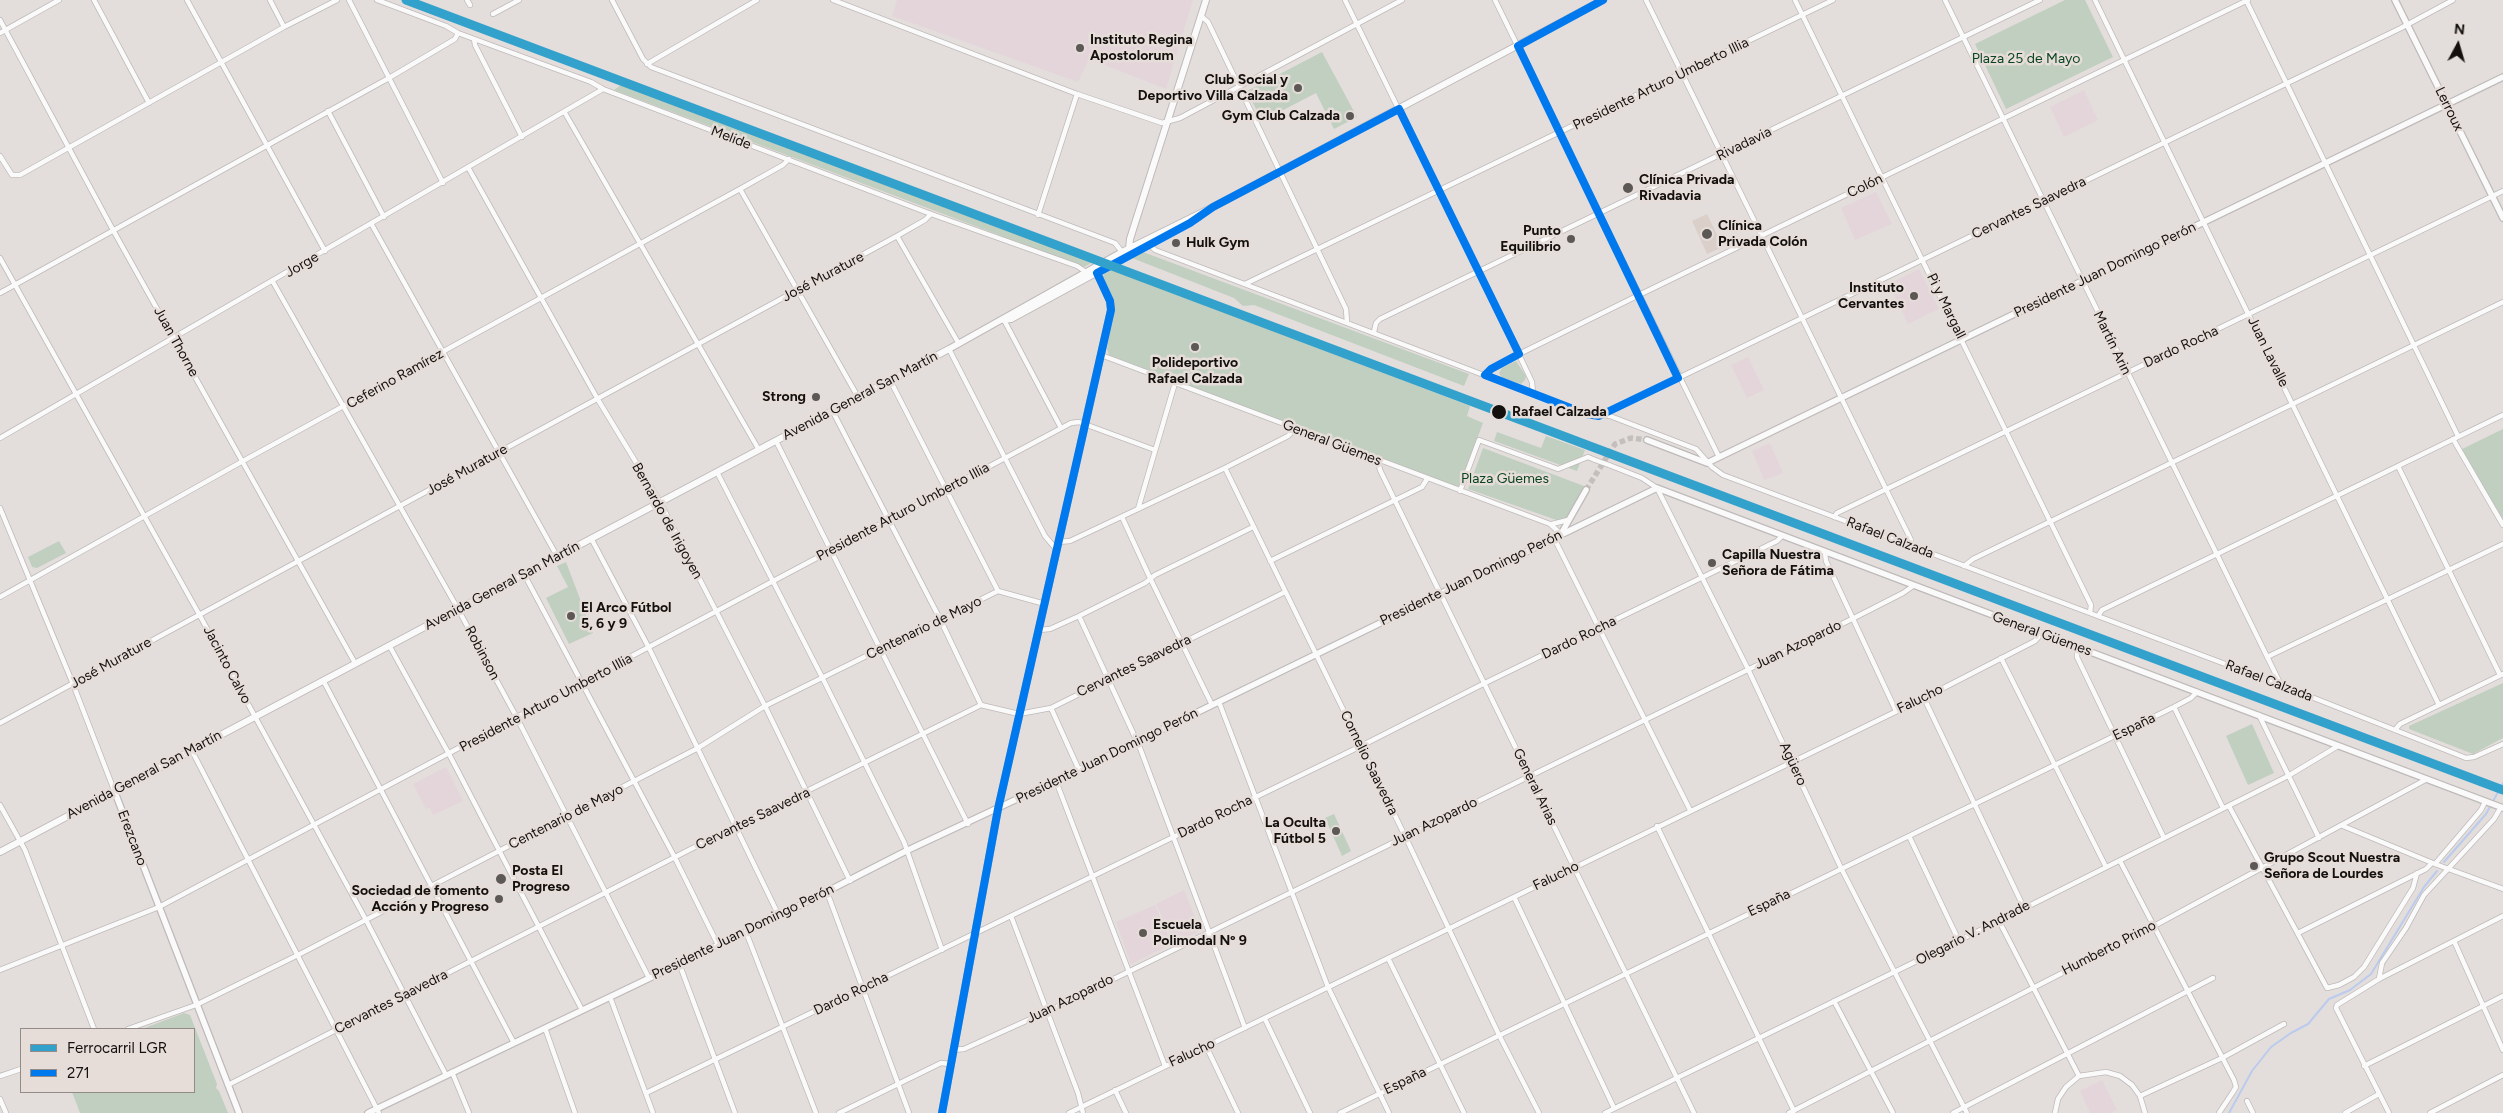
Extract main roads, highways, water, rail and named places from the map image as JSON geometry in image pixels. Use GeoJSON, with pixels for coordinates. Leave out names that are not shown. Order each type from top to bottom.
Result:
{"type":"FeatureCollection","features":[{"type":"Feature","properties":{"kind":"main road"},"geometry":{"type":"LineString","coordinates":[[1126,250],[1206,0]]}},
{"type":"Feature","properties":{"kind":"main road","name":"Avenida General San Martín"},"geometry":{"type":"LineString","coordinates":[[1004,320],[1008,315],[1126,250],[1281,172],[1603,0]]}},
{"type":"Feature","properties":{"kind":"main road","name":"Avenida General San Martín"},"geometry":{"type":"LineString","coordinates":[[0,852],[858,396],[1004,320],[1011,319],[1150,245],[1214,207]]}},
{"type":"Feature","properties":{"kind":"main road"},"geometry":{"type":"LineString","coordinates":[[942,1113],[998,809],[1111,310],[1110,300],[1097,273]]}},
{"type":"Feature","properties":{"kind":"waterway"},"geometry":{"type":"LineString","coordinates":[[2444,862],[2486,814],[2503,783]]}},
{"type":"Feature","properties":{"kind":"waterway"},"geometry":{"type":"LineString","coordinates":[[2229,1113],[2252,1071],[2271,1047],[2308,1024],[2329,999],[2350,990],[2371,974],[2424,887],[2437,871]]}},
{"type":"Feature","properties":{"kind":"tunnel"},"geometry":{"type":"LineString","coordinates":[[1586,490],[1615,444],[1631,438],[1647,440]]}},
{"type":"Feature","properties":{"kind":"rail line","name":"LGR"},"geometry":{"type":"LineString","coordinates":[[406,0],[2503,790]]}},
{"type":"Feature","properties":{"kind":"place","name":"Instituto Regina Apostolorum"},"geometry":{"type":"Point","coordinates":[1080,48]}},
{"type":"Feature","properties":{"kind":"place","name":"Club Social y Deportivo Villa Calzada"},"geometry":{"type":"Point","coordinates":[1298,88]}},
{"type":"Feature","properties":{"kind":"place","name":"Gym Club Calzada"},"geometry":{"type":"Point","coordinates":[1350,116]}},
{"type":"Feature","properties":{"kind":"place","name":"Clínica Privada Rivadavia"},"geometry":{"type":"Point","coordinates":[1628,188]}},
{"type":"Feature","properties":{"kind":"place","name":"Clínica Privada Colón"},"geometry":{"type":"Point","coordinates":[1707,234]}},
{"type":"Feature","properties":{"kind":"place","name":"Punto Equilibrio"},"geometry":{"type":"Point","coordinates":[1571,239]}},
{"type":"Feature","properties":{"kind":"place","name":"Hulk Gym"},"geometry":{"type":"Point","coordinates":[1176,243]}},
{"type":"Feature","properties":{"kind":"place","name":"Instituto Cervantes"},"geometry":{"type":"Point","coordinates":[1914,296]}},
{"type":"Feature","properties":{"kind":"place","name":"Polideportivo Rafael Calzada"},"geometry":{"type":"Point","coordinates":[1195,347]}},
{"type":"Feature","properties":{"kind":"place","name":"Strong"},"geometry":{"type":"Point","coordinates":[816,397]}},
{"type":"Feature","properties":{"kind":"place","name":"Rafael Calzada"},"geometry":{"type":"Point","coordinates":[1499,412]}},
{"type":"Feature","properties":{"kind":"place","name":"Capilla Nuestra Señora de Fátima"},"geometry":{"type":"Point","coordinates":[1712,563]}},
{"type":"Feature","properties":{"kind":"place","name":"El Arco Fútbol 5, 6 y 9"},"geometry":{"type":"Point","coordinates":[571,616]}},
{"type":"Feature","properties":{"kind":"place","name":"La Oculta Fútbol 5"},"geometry":{"type":"Point","coordinates":[1336,831]}},
{"type":"Feature","properties":{"kind":"place","name":"Grupo Scout Nuestra Señora de Lourdes"},"geometry":{"type":"Point","coordinates":[2254,866]}},
{"type":"Feature","properties":{"kind":"place","name":"Posta El Progreso"},"geometry":{"type":"Point","coordinates":[501,879]}},
{"type":"Feature","properties":{"kind":"place","name":"Sociedad de fomento Acción y Progreso"},"geometry":{"type":"Point","coordinates":[499,899]}},
{"type":"Feature","properties":{"kind":"place","name":"Escuela Polimodal Nº 9"},"geometry":{"type":"Point","coordinates":[1143,933]}},
{"type":"Feature","properties":{"kind":"park label","name":"Plaza 25 de Mayo"},"geometry":{"type":"Point","coordinates":[2026,59]}},
{"type":"Feature","properties":{"kind":"park label","name":"Plaza Güemes"},"geometry":{"type":"Point","coordinates":[1505,479]}}]}
